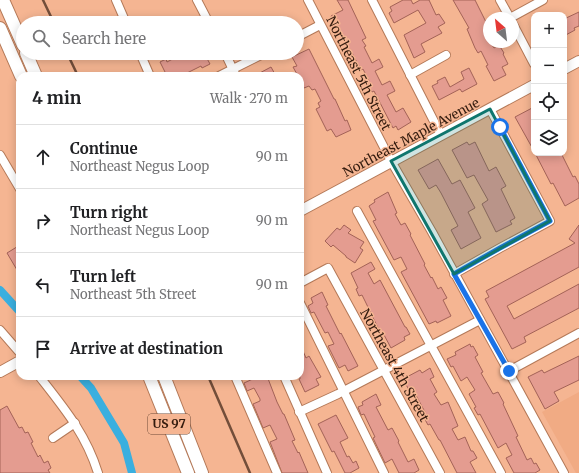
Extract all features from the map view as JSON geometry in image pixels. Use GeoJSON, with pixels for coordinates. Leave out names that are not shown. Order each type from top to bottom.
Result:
{"type":"FeatureCollection","features":[{"type":"Feature","properties":{"kind":"highway"},"geometry":{"type":"LineString","coordinates":[[3,0],[16,29]]}},
{"type":"Feature","properties":{"kind":"highway"},"geometry":{"type":"LineString","coordinates":[[0,28],[19,72]]}},
{"type":"Feature","properties":{"kind":"highway"},"geometry":{"type":"LineString","coordinates":[[29,60],[34,72]]}},
{"type":"Feature","properties":{"kind":"highway","name":"US 97"},"geometry":{"type":"LineString","coordinates":[[151,380],[188,473]]}},
{"type":"Feature","properties":{"kind":"highway","name":"US 97"},"geometry":{"type":"LineString","coordinates":[[166,380],[202,473]]}},
{"type":"Feature","properties":{"kind":"main road"},"geometry":{"type":"LineString","coordinates":[[567,67],[579,61]]}},
{"type":"Feature","properties":{"kind":"main road","name":"Northeast Maple Avenue"},"geometry":{"type":"LineString","coordinates":[[304,209],[531,88]]}},
{"type":"Feature","properties":{"kind":"main road"},"geometry":{"type":"LineString","coordinates":[[1,371],[16,363]]}},
{"type":"Feature","properties":{"kind":"street"},"geometry":{"type":"LineString","coordinates":[[116,0],[123,16]]}},
{"type":"Feature","properties":{"kind":"street"},"geometry":{"type":"LineString","coordinates":[[197,0],[205,16]]}},
{"type":"Feature","properties":{"kind":"street","name":"Northeast 5th Street"},"geometry":{"type":"LineString","coordinates":[[308,0],[391,161],[432,232],[564,473]]}},
{"type":"Feature","properties":{"kind":"street"},"geometry":{"type":"LineString","coordinates":[[372,0],[441,135]]}},
{"type":"Feature","properties":{"kind":"street"},"geometry":{"type":"LineString","coordinates":[[500,0],[507,12]]}},
{"type":"Feature","properties":{"kind":"street"},"geometry":{"type":"LineString","coordinates":[[519,13],[543,0]]}},
{"type":"Feature","properties":{"kind":"street"},"geometry":{"type":"LineString","coordinates":[[304,33],[320,25]]}},
{"type":"Feature","properties":{"kind":"street"},"geometry":{"type":"LineString","coordinates":[[519,35],[531,58]]}},
{"type":"Feature","properties":{"kind":"street"},"geometry":{"type":"LineString","coordinates":[[410,75],[446,55]]}},
{"type":"Feature","properties":{"kind":"street"},"geometry":{"type":"LineString","coordinates":[[143,60],[148,72]]}},
{"type":"Feature","properties":{"kind":"street"},"geometry":{"type":"LineString","coordinates":[[228,60],[234,72]]}},
{"type":"Feature","properties":{"kind":"street"},"geometry":{"type":"LineString","coordinates":[[236,72],[254,60]]}},
{"type":"Feature","properties":{"kind":"street"},"geometry":{"type":"LineString","coordinates":[[454,274],[550,221],[490,109]]}},
{"type":"Feature","properties":{"kind":"street"},"geometry":{"type":"LineString","coordinates":[[0,156],[16,182]]}},
{"type":"Feature","properties":{"kind":"street"},"geometry":{"type":"LineString","coordinates":[[357,211],[501,473]]}},
{"type":"Feature","properties":{"kind":"street","name":"Northeast 4th Street"},"geometry":{"type":"LineString","coordinates":[[304,281],[328,268],[440,473]]}},
{"type":"Feature","properties":{"kind":"street"},"geometry":{"type":"LineString","coordinates":[[304,311],[384,473]]}},
{"type":"Feature","properties":{"kind":"street"},"geometry":{"type":"LineString","coordinates":[[299,412],[344,391],[480,320]]}},
{"type":"Feature","properties":{"kind":"street"},"geometry":{"type":"LineString","coordinates":[[0,330],[16,348]]}},
{"type":"Feature","properties":{"kind":"street"},"geometry":{"type":"LineString","coordinates":[[509,371],[579,333]]}},
{"type":"Feature","properties":{"kind":"street"},"geometry":{"type":"LineString","coordinates":[[42,380],[75,422],[93,457],[98,473]]}},
{"type":"Feature","properties":{"kind":"street"},"geometry":{"type":"LineString","coordinates":[[237,380],[277,473]]}},
{"type":"Feature","properties":{"kind":"street"},"geometry":{"type":"LineString","coordinates":[[286,380],[327,473]]}},
{"type":"Feature","properties":{"kind":"street"},"geometry":{"type":"LineString","coordinates":[[53,438],[75,422]]}},
{"type":"Feature","properties":{"kind":"highlighted area"},"geometry":{"type":"Polygon","coordinates":[[[490,109],[550,221],[454,274],[391,161],[490,109]]]}},
{"type":"Feature","properties":{"kind":"shaded area"},"geometry":{"type":"Polygon","coordinates":[[[579,392],[579,473],[576,473],[542,412],[579,392]]]}},
{"type":"Feature","properties":{"kind":"building"},"geometry":{"type":"Polygon","coordinates":[[[337,0],[348,0],[366,38],[362,40],[366,46],[364,47],[372,63],[379,59],[383,67],[375,71],[382,85],[390,81],[395,91],[387,95],[396,112],[403,108],[411,122],[398,130],[396,126],[393,128],[374,91],[372,92],[367,82],[369,81],[363,69],[361,70],[352,53],[351,54],[331,16],[343,10],[337,0]]]}},
{"type":"Feature","properties":{"kind":"building"},"geometry":{"type":"Polygon","coordinates":[[[403,0],[411,0],[413,4],[420,0],[429,0],[436,15],[439,14],[445,23],[438,27],[442,33],[421,44],[425,52],[414,58],[404,35],[426,23],[418,10],[394,23],[389,13],[392,11],[390,7],[403,0]]]}},
{"type":"Feature","properties":{"kind":"building"},"geometry":{"type":"Polygon","coordinates":[[[453,0],[475,0],[483,16],[483,48],[501,48],[508,64],[502,67],[506,75],[494,81],[486,66],[488,65],[481,51],[478,53],[475,48],[467,29],[469,28],[453,0]]]}},
{"type":"Feature","properties":{"kind":"building"},"geometry":{"type":"Polygon","coordinates":[[[579,12],[579,26],[574,28],[575,30],[567,34],[567,18],[579,12]]]}},
{"type":"Feature","properties":{"kind":"building"},"geometry":{"type":"Polygon","coordinates":[[[309,49],[351,130],[336,137],[331,129],[327,131],[316,109],[320,107],[318,103],[321,101],[315,89],[312,90],[309,86],[304,88],[304,72],[296,72],[293,67],[297,66],[294,60],[304,60],[304,51],[309,49]]]}},
{"type":"Feature","properties":{"kind":"building"},"geometry":{"type":"Polygon","coordinates":[[[166,60],[167,62],[171,60],[208,60],[210,64],[202,68],[201,66],[189,72],[165,72],[160,62],[166,60]]]}},
{"type":"Feature","properties":{"kind":"building"},"geometry":{"type":"Polygon","coordinates":[[[271,67],[274,72],[262,72],[271,67]]]}},
{"type":"Feature","properties":{"kind":"building"},"geometry":{"type":"Polygon","coordinates":[[[469,68],[477,84],[462,92],[460,89],[439,100],[432,86],[438,83],[437,81],[445,77],[450,87],[464,79],[461,72],[469,68]]]}},
{"type":"Feature","properties":{"kind":"building"},"geometry":{"type":"Polygon","coordinates":[[[531,109],[531,146],[515,117],[531,109]]]}},
{"type":"Feature","properties":{"kind":"building"},"geometry":{"type":"Polygon","coordinates":[[[467,142],[469,145],[475,142],[489,171],[496,167],[506,186],[501,189],[515,218],[510,221],[512,224],[496,232],[482,204],[488,200],[474,175],[467,178],[452,150],[467,142]]]}},
{"type":"Feature","properties":{"kind":"building"},"geometry":{"type":"Polygon","coordinates":[[[537,156],[562,156],[573,177],[575,176],[579,184],[579,198],[565,206],[553,183],[551,184],[537,156]]]}},
{"type":"Feature","properties":{"kind":"building"},"geometry":{"type":"Polygon","coordinates":[[[438,159],[452,184],[460,180],[475,208],[468,212],[481,238],[461,249],[451,230],[458,226],[441,193],[436,185],[429,189],[418,170],[438,159]]]}},
{"type":"Feature","properties":{"kind":"building"},"geometry":{"type":"Polygon","coordinates":[[[388,192],[397,213],[395,214],[401,225],[405,223],[431,278],[432,277],[438,289],[441,287],[447,298],[443,300],[451,316],[437,323],[436,321],[429,324],[401,272],[407,269],[401,257],[394,260],[373,221],[376,220],[369,206],[375,202],[374,200],[388,192]]]}},
{"type":"Feature","properties":{"kind":"building"},"geometry":{"type":"Polygon","coordinates":[[[344,225],[351,230],[348,233],[364,242],[360,248],[363,250],[355,263],[333,245],[331,247],[325,241],[337,228],[340,230],[344,225]]]}},
{"type":"Feature","properties":{"kind":"building"},"geometry":{"type":"Polygon","coordinates":[[[579,225],[579,267],[507,306],[514,319],[579,284],[579,308],[524,337],[526,342],[512,349],[485,299],[489,297],[486,291],[575,243],[569,239],[579,225]]]}},
{"type":"Feature","properties":{"kind":"building"},"geometry":{"type":"Polygon","coordinates":[[[16,247],[16,268],[7,253],[16,247]]]}},
{"type":"Feature","properties":{"kind":"building"},"geometry":{"type":"Polygon","coordinates":[[[371,262],[375,269],[368,273],[374,284],[380,280],[410,334],[404,337],[405,340],[391,348],[383,333],[381,334],[362,295],[359,296],[356,289],[358,288],[351,273],[371,262]]]}},
{"type":"Feature","properties":{"kind":"building"},"geometry":{"type":"Polygon","coordinates":[[[322,292],[328,305],[326,306],[358,366],[348,371],[345,365],[339,368],[328,346],[334,344],[328,332],[325,333],[314,312],[311,313],[308,306],[313,303],[311,298],[322,292]]]}},
{"type":"Feature","properties":{"kind":"building"},"geometry":{"type":"Polygon","coordinates":[[[470,344],[471,347],[473,346],[478,355],[475,357],[483,372],[481,373],[493,394],[498,392],[504,403],[503,404],[518,436],[516,437],[527,460],[531,458],[540,470],[535,473],[514,473],[506,458],[512,455],[506,443],[498,448],[480,414],[478,415],[474,408],[476,407],[469,394],[475,390],[467,377],[461,381],[453,366],[451,367],[447,359],[456,355],[455,352],[470,344]]]}},
{"type":"Feature","properties":{"kind":"building"},"geometry":{"type":"Polygon","coordinates":[[[304,353],[306,358],[309,356],[321,377],[316,379],[319,385],[305,392],[299,380],[304,380],[304,353]]]}},
{"type":"Feature","properties":{"kind":"building"},"geometry":{"type":"Polygon","coordinates":[[[579,356],[579,380],[554,392],[559,401],[545,409],[528,377],[542,370],[544,373],[579,356]]]}},
{"type":"Feature","properties":{"kind":"building"},"geometry":{"type":"Polygon","coordinates":[[[430,368],[434,377],[430,379],[437,392],[434,394],[441,405],[448,402],[458,426],[452,429],[458,440],[465,437],[471,451],[473,451],[477,458],[470,462],[476,473],[457,473],[440,440],[430,424],[428,425],[422,414],[425,412],[412,388],[409,390],[403,379],[420,370],[422,373],[430,368]]]}},
{"type":"Feature","properties":{"kind":"building"},"geometry":{"type":"Polygon","coordinates":[[[251,380],[269,380],[295,440],[292,441],[298,453],[299,452],[308,473],[282,473],[270,442],[277,439],[270,425],[263,428],[253,404],[260,401],[260,399],[254,388],[247,391],[244,383],[251,380]]]}},
{"type":"Feature","properties":{"kind":"building"},"geometry":{"type":"Polygon","coordinates":[[[376,394],[381,405],[376,407],[388,430],[392,428],[408,462],[414,459],[419,470],[414,473],[399,473],[392,459],[385,463],[364,414],[361,415],[358,407],[363,405],[362,402],[376,394]]]}},
{"type":"Feature","properties":{"kind":"building"},"geometry":{"type":"Polygon","coordinates":[[[7,406],[19,428],[22,427],[25,433],[28,432],[33,442],[31,443],[38,457],[40,455],[44,463],[48,461],[51,468],[48,470],[50,473],[0,473],[0,410],[7,406]]]}},
{"type":"Feature","properties":{"kind":"building"},"geometry":{"type":"Polygon","coordinates":[[[336,415],[348,438],[340,442],[347,457],[349,456],[353,463],[356,461],[359,468],[350,473],[345,473],[334,451],[332,452],[318,424],[336,415]]]}},
{"type":"Feature","properties":{"kind":"waterway"},"geometry":{"type":"LineString","coordinates":[[0,290],[16,308]]}},
{"type":"Feature","properties":{"kind":"waterway"},"geometry":{"type":"LineString","coordinates":[[84,380],[91,388],[124,443],[132,473]]}},
{"type":"Feature","properties":{"kind":"railway"},"geometry":{"type":"LineString","coordinates":[[43,0],[51,16]]}},
{"type":"Feature","properties":{"kind":"railway"},"geometry":{"type":"LineString","coordinates":[[70,60],[76,72]]}},
{"type":"Feature","properties":{"kind":"railway"},"geometry":{"type":"LineString","coordinates":[[210,380],[250,473]]}},
{"type":"Feature","properties":{"kind":"route"},"geometry":{"type":"LineString","coordinates":[[500,127],[550,221],[454,274],[509,371]]}}]}
